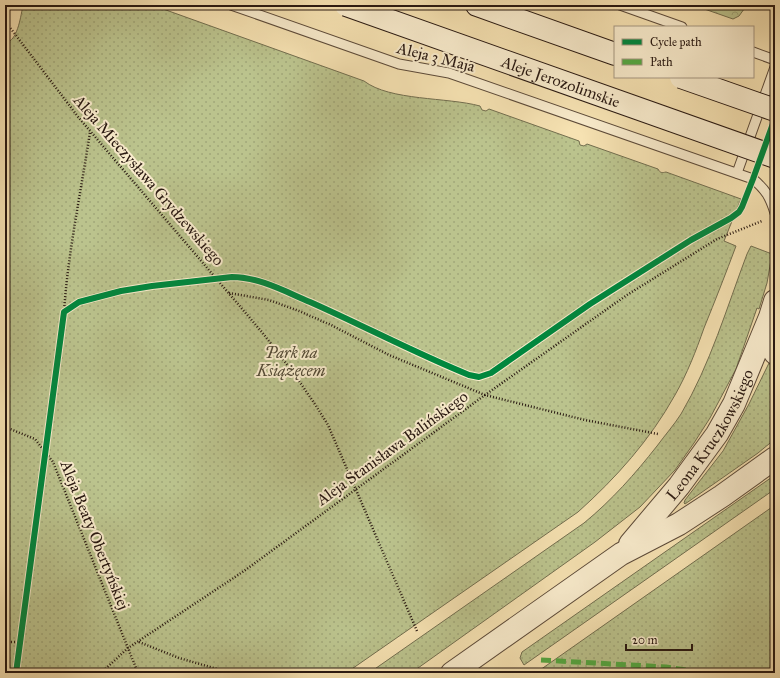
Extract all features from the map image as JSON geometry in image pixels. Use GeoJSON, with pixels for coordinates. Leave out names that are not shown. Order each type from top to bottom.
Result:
{"type":"FeatureCollection","features":[{"type":"Feature","properties":{"kind":"street","name":"Aleje Jerozolimskie"},"geometry":{"type":"LineString","coordinates":[[346,5],[775,157]]}},
{"type":"Feature","properties":{"kind":"street"},"geometry":{"type":"LineString","coordinates":[[477,5],[614,54]]}},
{"type":"Feature","properties":{"kind":"street"},"geometry":{"type":"LineString","coordinates":[[683,78],[775,110]]}},
{"type":"Feature","properties":{"kind":"street"},"geometry":{"type":"LineString","coordinates":[[772,309],[771,346],[775,354]]}},
{"type":"Feature","properties":{"kind":"street","name":"Leona Kruczkowskiego"},"geometry":{"type":"LineString","coordinates":[[621,554],[679,486],[716,434],[734,404],[772,309]]}},
{"type":"Feature","properties":{"kind":"street","name":"Leona Kruczkowskiego"},"geometry":{"type":"LineString","coordinates":[[452,673],[621,554],[679,524],[722,496],[775,458]]}},
{"type":"Feature","properties":{"kind":"lane","name":"Aleja 3 Maja"},"geometry":{"type":"LineString","coordinates":[[231,5],[399,64],[449,73],[753,179],[764,188],[771,200],[775,213]]}},
{"type":"Feature","properties":{"kind":"lane"},"geometry":{"type":"LineString","coordinates":[[620,5],[679,26]]}},
{"type":"Feature","properties":{"kind":"lane"},"geometry":{"type":"LineString","coordinates":[[754,52],[775,60]]}},
{"type":"Feature","properties":{"kind":"lane"},"geometry":{"type":"LineString","coordinates":[[737,173],[775,67]]}},
{"type":"Feature","properties":{"kind":"path"},"geometry":{"type":"LineString","coordinates":[[5,8],[11,5]]}},
{"type":"Feature","properties":{"kind":"path"},"geometry":{"type":"LineString","coordinates":[[64,312],[71,247],[90,132]]}},
{"type":"Feature","properties":{"kind":"path"},"geometry":{"type":"LineString","coordinates":[[745,224],[747,236]]}},
{"type":"Feature","properties":{"kind":"path"},"geometry":{"type":"LineString","coordinates":[[210,280],[225,278]]}},
{"type":"Feature","properties":{"kind":"path"},"geometry":{"type":"LineString","coordinates":[[229,293],[242,294],[269,300],[304,313],[331,325],[389,355],[485,395],[585,420],[658,434]]}},
{"type":"Feature","properties":{"kind":"path"},"geometry":{"type":"LineString","coordinates":[[64,312],[71,307]]}},
{"type":"Feature","properties":{"kind":"path"},"geometry":{"type":"LineString","coordinates":[[138,641],[179,658],[230,673]]}},
{"type":"Feature","properties":{"kind":"path"},"geometry":{"type":"LineString","coordinates":[[5,642],[20,642]]}},
{"type":"Feature","properties":{"kind":"green space","name":"Park na Książęcem"},"geometry":{"type":"Polygon","coordinates":[[[23,5],[152,5],[364,81],[388,92],[419,98],[467,103],[480,106],[482,110],[486,111],[489,109],[579,141],[580,145],[584,146],[587,144],[658,169],[663,173],[666,172],[741,199],[724,241],[736,246],[691,362],[665,412],[643,443],[619,472],[578,512],[346,673],[5,673],[5,39],[8,42],[11,40],[17,31],[23,5]]]}},
{"type":"Feature","properties":{"kind":"green space"},"geometry":{"type":"Polygon","coordinates":[[[693,5],[747,5],[739,16],[733,19],[693,5]]]}},
{"type":"Feature","properties":{"kind":"green space"},"geometry":{"type":"Polygon","coordinates":[[[751,246],[772,254],[767,283],[759,309],[757,308],[736,369],[710,418],[675,470],[640,507],[595,542],[411,673],[369,673],[584,523],[614,496],[632,477],[681,414],[701,376],[751,246]]]}},
{"type":"Feature","properties":{"kind":"green space"},"geometry":{"type":"Polygon","coordinates":[[[769,363],[775,372],[775,439],[758,453],[685,504],[685,500],[723,451],[749,404],[769,363]]]}},
{"type":"Feature","properties":{"kind":"green space"},"geometry":{"type":"Polygon","coordinates":[[[775,475],[775,489],[524,665],[520,658],[522,652],[775,475]]]}},
{"type":"Feature","properties":{"kind":"green space"},"geometry":{"type":"Polygon","coordinates":[[[775,505],[775,673],[536,673],[540,670],[775,505]]]}},
{"type":"Feature","properties":{"kind":"marked path"},"geometry":{"type":"LineString","coordinates":[[541,660],[666,667],[706,673]]}},
{"type":"Feature","properties":{"kind":"cycle path"},"geometry":{"type":"LineString","coordinates":[[16,673],[64,312],[79,302],[121,291],[232,277],[242,278],[262,282],[282,290],[449,367],[469,375],[479,377],[491,373],[590,304],[691,240],[739,212],[753,179],[775,118]]}}]}
